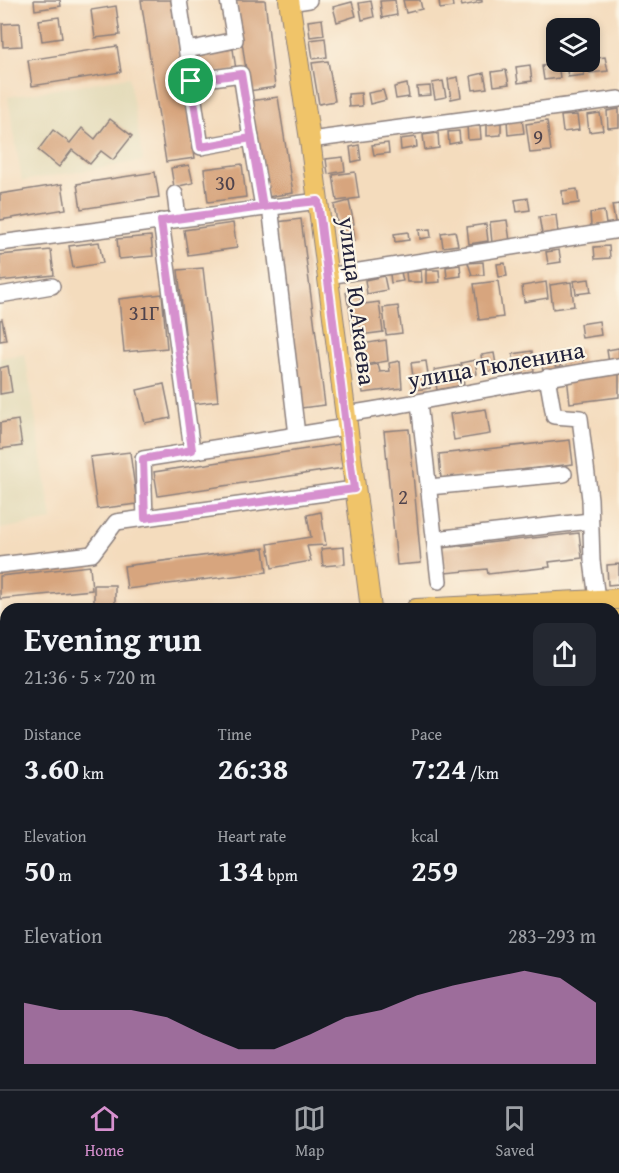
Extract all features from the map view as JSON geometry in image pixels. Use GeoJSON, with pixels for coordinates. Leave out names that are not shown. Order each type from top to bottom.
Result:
{"type":"FeatureCollection","features":[{"type":"Feature","properties":{"kind":"main road","name":"улица Ю.Акаева"},"geometry":{"type":"LineString","coordinates":[[296,1],[310,140],[370,603]]}},
{"type":"Feature","properties":{"kind":"main road"},"geometry":{"type":"LineString","coordinates":[[525,603],[619,599]]}},
{"type":"Feature","properties":{"kind":"street"},"geometry":{"type":"LineString","coordinates":[[179,0],[201,147],[251,138]]}},
{"type":"Feature","properties":{"kind":"street"},"geometry":{"type":"LineString","coordinates":[[186,50],[235,40],[228,0]]}},
{"type":"Feature","properties":{"kind":"street"},"geometry":{"type":"LineString","coordinates":[[191,81],[241,74],[251,138],[267,207],[297,435]]}},
{"type":"Feature","properties":{"kind":"street"},"geometry":{"type":"LineString","coordinates":[[310,140],[619,99]]}},
{"type":"Feature","properties":{"kind":"street"},"geometry":{"type":"LineString","coordinates":[[175,194],[178,219]]}},
{"type":"Feature","properties":{"kind":"street"},"geometry":{"type":"LineString","coordinates":[[0,243],[318,201]]}},
{"type":"Feature","properties":{"kind":"street"},"geometry":{"type":"LineString","coordinates":[[161,221],[192,450]]}},
{"type":"Feature","properties":{"kind":"street"},"geometry":{"type":"LineString","coordinates":[[328,276],[619,230]]}},
{"type":"Feature","properties":{"kind":"street"},"geometry":{"type":"LineString","coordinates":[[0,295],[52,286]]}},
{"type":"Feature","properties":{"kind":"street","name":"улица Тюленина"},"geometry":{"type":"LineString","coordinates":[[145,518],[143,459],[297,435],[419,403],[547,377],[619,366]]}},
{"type":"Feature","properties":{"kind":"street"},"geometry":{"type":"LineString","coordinates":[[547,377],[554,416],[580,418],[590,499],[597,599]]}},
{"type":"Feature","properties":{"kind":"street"},"geometry":{"type":"LineString","coordinates":[[419,403],[439,581]]}},
{"type":"Feature","properties":{"kind":"street"},"geometry":{"type":"LineString","coordinates":[[429,487],[564,474]]}},
{"type":"Feature","properties":{"kind":"street"},"geometry":{"type":"LineString","coordinates":[[0,565],[92,554],[116,522],[354,489]]}},
{"type":"Feature","properties":{"kind":"street"},"geometry":{"type":"LineString","coordinates":[[435,539],[590,521]]}},
{"type":"Feature","properties":{"kind":"shaded area"},"geometry":{"type":"Polygon","coordinates":[[[129,77],[143,161],[22,181],[8,97],[129,77]]]}},
{"type":"Feature","properties":{"kind":"shaded area"},"geometry":{"type":"Polygon","coordinates":[[[25,354],[52,520],[0,529],[0,358],[25,354]]]}},
{"type":"Feature","properties":{"kind":"building"},"geometry":{"type":"Polygon","coordinates":[[[34,0],[60,0],[61,6],[35,10],[34,0]]]}},
{"type":"Feature","properties":{"kind":"building"},"geometry":{"type":"Polygon","coordinates":[[[141,0],[171,0],[195,158],[166,162],[141,0]]]}},
{"type":"Feature","properties":{"kind":"building"},"geometry":{"type":"Polygon","coordinates":[[[236,0],[265,0],[275,87],[249,91],[236,0]]]}},
{"type":"Feature","properties":{"kind":"building"},"geometry":{"type":"Polygon","coordinates":[[[395,0],[397,15],[382,18],[380,1],[395,0]]]}},
{"type":"Feature","properties":{"kind":"building"},"geometry":{"type":"Polygon","coordinates":[[[403,0],[420,0],[422,9],[406,13],[403,0]]]}},
{"type":"Feature","properties":{"kind":"building"},"geometry":{"type":"Polygon","coordinates":[[[439,0],[452,0],[453,7],[440,9],[439,0]]]}},
{"type":"Feature","properties":{"kind":"building"},"geometry":{"type":"Polygon","coordinates":[[[460,0],[482,0],[482,2],[462,6],[460,0]]]}},
{"type":"Feature","properties":{"kind":"building"},"geometry":{"type":"Polygon","coordinates":[[[371,1],[374,17],[362,20],[359,3],[371,1]]]}},
{"type":"Feature","properties":{"kind":"building"},"geometry":{"type":"Polygon","coordinates":[[[352,2],[356,16],[337,22],[333,7],[352,2]]]}},
{"type":"Feature","properties":{"kind":"building"},"geometry":{"type":"Polygon","coordinates":[[[116,6],[120,35],[95,38],[91,10],[116,6]]]}},
{"type":"Feature","properties":{"kind":"building"},"geometry":{"type":"Polygon","coordinates":[[[59,17],[62,38],[42,41],[39,20],[59,17]]]}},
{"type":"Feature","properties":{"kind":"building"},"geometry":{"type":"Polygon","coordinates":[[[322,19],[324,35],[310,37],[308,21],[322,19]]]}},
{"type":"Feature","properties":{"kind":"building"},"geometry":{"type":"Polygon","coordinates":[[[20,23],[22,46],[3,47],[2,24],[20,23]]]}},
{"type":"Feature","properties":{"kind":"building"},"geometry":{"type":"Polygon","coordinates":[[[325,38],[327,57],[313,59],[310,40],[325,38]]]}},
{"type":"Feature","properties":{"kind":"building"},"geometry":{"type":"Polygon","coordinates":[[[117,46],[121,72],[32,86],[28,60],[117,46]]]}},
{"type":"Feature","properties":{"kind":"building"},"geometry":{"type":"Polygon","coordinates":[[[233,49],[236,70],[199,75],[197,54],[233,49]]]}},
{"type":"Feature","properties":{"kind":"building"},"geometry":{"type":"Polygon","coordinates":[[[605,57],[608,71],[600,72],[600,58],[605,57]]]}},
{"type":"Feature","properties":{"kind":"building"},"geometry":{"type":"Polygon","coordinates":[[[328,61],[335,101],[319,104],[312,63],[328,61]]]}},
{"type":"Feature","properties":{"kind":"building"},"geometry":{"type":"Polygon","coordinates":[[[530,65],[532,81],[518,83],[516,67],[530,65]]]}},
{"type":"Feature","properties":{"kind":"building"},"geometry":{"type":"Polygon","coordinates":[[[546,65],[546,72],[559,72],[560,78],[544,80],[542,66],[546,65]]]}},
{"type":"Feature","properties":{"kind":"building"},"geometry":{"type":"Polygon","coordinates":[[[506,70],[509,84],[494,86],[492,72],[506,70]]]}},
{"type":"Feature","properties":{"kind":"building"},"geometry":{"type":"Polygon","coordinates":[[[567,72],[584,72],[584,75],[568,77],[567,72]]]}},
{"type":"Feature","properties":{"kind":"building"},"geometry":{"type":"Polygon","coordinates":[[[484,73],[487,88],[473,90],[471,76],[484,73]]]}},
{"type":"Feature","properties":{"kind":"building"},"geometry":{"type":"Polygon","coordinates":[[[458,77],[461,97],[451,99],[448,79],[458,77]]]}},
{"type":"Feature","properties":{"kind":"building"},"geometry":{"type":"Polygon","coordinates":[[[443,81],[446,97],[435,99],[432,83],[443,81]]]}},
{"type":"Feature","properties":{"kind":"building"},"geometry":{"type":"Polygon","coordinates":[[[407,84],[409,97],[396,99],[394,87],[407,84]]]}},
{"type":"Feature","properties":{"kind":"building"},"geometry":{"type":"Polygon","coordinates":[[[430,86],[431,95],[418,96],[417,87],[430,86]]]}},
{"type":"Feature","properties":{"kind":"building"},"geometry":{"type":"Polygon","coordinates":[[[383,90],[386,100],[370,104],[368,93],[383,90]]]}},
{"type":"Feature","properties":{"kind":"building"},"geometry":{"type":"Polygon","coordinates":[[[361,93],[362,106],[349,107],[348,94],[361,93]]]}},
{"type":"Feature","properties":{"kind":"building"},"geometry":{"type":"Polygon","coordinates":[[[278,97],[293,193],[267,197],[250,101],[278,97]]]}},
{"type":"Feature","properties":{"kind":"building"},"geometry":{"type":"Polygon","coordinates":[[[619,109],[619,127],[608,128],[607,111],[619,109]]]}},
{"type":"Feature","properties":{"kind":"building"},"geometry":{"type":"Polygon","coordinates":[[[600,113],[603,130],[589,132],[587,115],[600,113]]]}},
{"type":"Feature","properties":{"kind":"building"},"geometry":{"type":"Polygon","coordinates":[[[577,115],[579,130],[563,132],[561,116],[577,115]]]}},
{"type":"Feature","properties":{"kind":"building"},"geometry":{"type":"Polygon","coordinates":[[[110,119],[132,136],[113,160],[101,151],[90,164],[72,150],[59,167],[38,150],[53,130],[70,143],[82,128],[95,139],[110,119]]]}},
{"type":"Feature","properties":{"kind":"building"},"geometry":{"type":"Polygon","coordinates":[[[522,119],[524,133],[508,135],[507,120],[522,119]]]}},
{"type":"Feature","properties":{"kind":"building"},"geometry":{"type":"Polygon","coordinates":[[[547,121],[551,151],[530,153],[526,124],[547,121]]]}},
{"type":"Feature","properties":{"kind":"building"},"geometry":{"type":"Polygon","coordinates":[[[501,123],[501,135],[487,136],[487,124],[501,123]]]}},
{"type":"Feature","properties":{"kind":"building"},"geometry":{"type":"Polygon","coordinates":[[[467,126],[480,126],[481,139],[468,140],[467,126]]]}},
{"type":"Feature","properties":{"kind":"building"},"geometry":{"type":"Polygon","coordinates":[[[459,131],[460,142],[449,144],[448,132],[459,131]]]}},
{"type":"Feature","properties":{"kind":"building"},"geometry":{"type":"Polygon","coordinates":[[[438,133],[439,148],[425,150],[423,135],[438,133]]]}},
{"type":"Feature","properties":{"kind":"building"},"geometry":{"type":"Polygon","coordinates":[[[416,137],[417,147],[401,150],[400,139],[416,137]]]}},
{"type":"Feature","properties":{"kind":"building"},"geometry":{"type":"Polygon","coordinates":[[[388,143],[389,153],[374,155],[372,145],[388,143]]]}},
{"type":"Feature","properties":{"kind":"building"},"geometry":{"type":"Polygon","coordinates":[[[359,145],[361,160],[352,162],[350,147],[359,145]]]}},
{"type":"Feature","properties":{"kind":"building"},"geometry":{"type":"Polygon","coordinates":[[[343,157],[345,171],[328,174],[326,159],[343,157]]]}},
{"type":"Feature","properties":{"kind":"building"},"geometry":{"type":"Polygon","coordinates":[[[242,164],[246,197],[208,202],[204,169],[242,164]]]}},
{"type":"Feature","properties":{"kind":"building"},"geometry":{"type":"Polygon","coordinates":[[[189,165],[193,183],[174,187],[171,168],[189,165]]]}},
{"type":"Feature","properties":{"kind":"building"},"geometry":{"type":"Polygon","coordinates":[[[155,172],[159,197],[81,209],[77,184],[155,172]]]}},
{"type":"Feature","properties":{"kind":"building"},"geometry":{"type":"Polygon","coordinates":[[[355,172],[359,198],[337,201],[333,175],[355,172]]]}},
{"type":"Feature","properties":{"kind":"building"},"geometry":{"type":"Polygon","coordinates":[[[62,184],[66,209],[0,220],[0,194],[62,184]]]}},
{"type":"Feature","properties":{"kind":"building"},"geometry":{"type":"Polygon","coordinates":[[[577,189],[579,203],[563,205],[562,191],[577,189]]]}},
{"type":"Feature","properties":{"kind":"building"},"geometry":{"type":"Polygon","coordinates":[[[528,198],[530,210],[517,212],[515,200],[528,198]]]}},
{"type":"Feature","properties":{"kind":"building"},"geometry":{"type":"Polygon","coordinates":[[[349,201],[354,224],[338,227],[334,205],[349,201]]]}},
{"type":"Feature","properties":{"kind":"building"},"geometry":{"type":"Polygon","coordinates":[[[619,204],[619,226],[616,227],[612,205],[619,204]]]}},
{"type":"Feature","properties":{"kind":"building"},"geometry":{"type":"Polygon","coordinates":[[[604,211],[606,224],[591,226],[590,213],[604,211]]]}},
{"type":"Feature","properties":{"kind":"building"},"geometry":{"type":"Polygon","coordinates":[[[556,215],[558,232],[542,234],[539,217],[556,215]]]}},
{"type":"Feature","properties":{"kind":"building"},"geometry":{"type":"Polygon","coordinates":[[[301,219],[325,405],[301,408],[277,222],[301,219]]]}},
{"type":"Feature","properties":{"kind":"building"},"geometry":{"type":"Polygon","coordinates":[[[507,220],[510,241],[492,243],[490,222],[507,220]]]}},
{"type":"Feature","properties":{"kind":"building"},"geometry":{"type":"Polygon","coordinates":[[[233,223],[237,248],[188,255],[184,230],[233,223]]]}},
{"type":"Feature","properties":{"kind":"building"},"geometry":{"type":"Polygon","coordinates":[[[486,224],[488,241],[469,244],[467,227],[486,224]]]}},
{"type":"Feature","properties":{"kind":"building"},"geometry":{"type":"Polygon","coordinates":[[[353,227],[355,241],[340,243],[339,229],[353,227]]]}},
{"type":"Feature","properties":{"kind":"building"},"geometry":{"type":"Polygon","coordinates":[[[430,229],[431,237],[420,239],[419,230],[430,229]]]}},
{"type":"Feature","properties":{"kind":"building"},"geometry":{"type":"Polygon","coordinates":[[[455,231],[458,245],[443,247],[441,233],[455,231]]]}},
{"type":"Feature","properties":{"kind":"building"},"geometry":{"type":"Polygon","coordinates":[[[408,232],[409,240],[395,242],[394,234],[408,232]]]}},
{"type":"Feature","properties":{"kind":"building"},"geometry":{"type":"Polygon","coordinates":[[[151,236],[153,256],[119,259],[117,239],[151,236]]]}},
{"type":"Feature","properties":{"kind":"building"},"geometry":{"type":"Polygon","coordinates":[[[99,242],[103,263],[73,268],[69,246],[99,242]]]}},
{"type":"Feature","properties":{"kind":"building"},"geometry":{"type":"Polygon","coordinates":[[[609,246],[610,258],[595,259],[594,247],[609,246]]]}},
{"type":"Feature","properties":{"kind":"building"},"geometry":{"type":"Polygon","coordinates":[[[51,250],[54,275],[0,281],[0,255],[51,250]]]}},
{"type":"Feature","properties":{"kind":"building"},"geometry":{"type":"Polygon","coordinates":[[[559,250],[561,262],[548,264],[546,252],[559,250]]]}},
{"type":"Feature","properties":{"kind":"building"},"geometry":{"type":"Polygon","coordinates":[[[483,262],[484,275],[472,275],[468,263],[483,262]]]}},
{"type":"Feature","properties":{"kind":"building"},"geometry":{"type":"Polygon","coordinates":[[[505,263],[507,276],[499,277],[497,264],[505,263]]]}},
{"type":"Feature","properties":{"kind":"building"},"geometry":{"type":"Polygon","coordinates":[[[460,265],[461,276],[447,278],[446,267],[460,265]]]}},
{"type":"Feature","properties":{"kind":"building"},"geometry":{"type":"Polygon","coordinates":[[[203,268],[218,401],[193,404],[178,270],[203,268]]]}},
{"type":"Feature","properties":{"kind":"building"},"geometry":{"type":"Polygon","coordinates":[[[426,270],[439,270],[440,282],[426,283],[426,270]]]}},
{"type":"Feature","properties":{"kind":"building"},"geometry":{"type":"Polygon","coordinates":[[[421,271],[422,282],[407,282],[406,272],[421,271]]]}},
{"type":"Feature","properties":{"kind":"building"},"geometry":{"type":"Polygon","coordinates":[[[401,272],[403,281],[391,283],[390,274],[401,272]]]}},
{"type":"Feature","properties":{"kind":"building"},"geometry":{"type":"Polygon","coordinates":[[[384,276],[387,290],[367,294],[365,280],[384,276]]]}},
{"type":"Feature","properties":{"kind":"building"},"geometry":{"type":"Polygon","coordinates":[[[589,279],[591,292],[576,294],[574,281],[589,279]]]}},
{"type":"Feature","properties":{"kind":"building"},"geometry":{"type":"Polygon","coordinates":[[[498,281],[503,317],[479,320],[474,284],[498,281]]]}},
{"type":"Feature","properties":{"kind":"building"},"geometry":{"type":"Polygon","coordinates":[[[546,282],[548,298],[524,302],[522,286],[546,282]]]}},
{"type":"Feature","properties":{"kind":"building"},"geometry":{"type":"Polygon","coordinates":[[[571,282],[574,306],[553,309],[550,285],[571,282]]]}},
{"type":"Feature","properties":{"kind":"building"},"geometry":{"type":"Polygon","coordinates":[[[359,289],[361,302],[348,304],[346,292],[359,289]]]}},
{"type":"Feature","properties":{"kind":"building"},"geometry":{"type":"Polygon","coordinates":[[[162,294],[167,348],[124,352],[119,299],[162,294]]]}},
{"type":"Feature","properties":{"kind":"building"},"geometry":{"type":"Polygon","coordinates":[[[379,302],[383,332],[353,336],[349,306],[379,302]]]}},
{"type":"Feature","properties":{"kind":"building"},"geometry":{"type":"Polygon","coordinates":[[[398,306],[402,333],[386,335],[383,308],[398,306]]]}},
{"type":"Feature","properties":{"kind":"building"},"geometry":{"type":"Polygon","coordinates":[[[2,319],[6,340],[0,341],[0,320],[2,319]]]}},
{"type":"Feature","properties":{"kind":"building"},"geometry":{"type":"Polygon","coordinates":[[[599,321],[601,335],[582,338],[580,324],[599,321]]]}},
{"type":"Feature","properties":{"kind":"building"},"geometry":{"type":"Polygon","coordinates":[[[386,340],[388,361],[358,366],[356,345],[386,340]]]}},
{"type":"Feature","properties":{"kind":"building"},"geometry":{"type":"Polygon","coordinates":[[[581,348],[584,366],[561,370],[558,352],[581,348]]]}},
{"type":"Feature","properties":{"kind":"building"},"geometry":{"type":"Polygon","coordinates":[[[619,348],[619,361],[609,363],[607,350],[619,348]]]}},
{"type":"Feature","properties":{"kind":"building"},"geometry":{"type":"Polygon","coordinates":[[[532,351],[534,372],[515,375],[513,354],[532,351]]]}},
{"type":"Feature","properties":{"kind":"building"},"geometry":{"type":"Polygon","coordinates":[[[494,353],[497,370],[484,372],[481,355],[494,353]]]}},
{"type":"Feature","properties":{"kind":"building"},"geometry":{"type":"Polygon","coordinates":[[[554,355],[556,371],[543,372],[541,357],[554,355]]]}},
{"type":"Feature","properties":{"kind":"building"},"geometry":{"type":"Polygon","coordinates":[[[475,360],[477,374],[463,377],[464,385],[437,390],[434,370],[475,360]]]}},
{"type":"Feature","properties":{"kind":"building"},"geometry":{"type":"Polygon","coordinates":[[[400,361],[402,388],[363,393],[359,367],[378,364],[380,372],[390,371],[389,363],[400,361]]]}},
{"type":"Feature","properties":{"kind":"building"},"geometry":{"type":"Polygon","coordinates":[[[426,361],[430,388],[415,390],[411,363],[426,361]]]}},
{"type":"Feature","properties":{"kind":"building"},"geometry":{"type":"Polygon","coordinates":[[[8,366],[12,392],[0,394],[0,368],[8,366]]]}},
{"type":"Feature","properties":{"kind":"building"},"geometry":{"type":"Polygon","coordinates":[[[619,371],[619,397],[570,403],[567,377],[619,371]]]}},
{"type":"Feature","properties":{"kind":"building"},"geometry":{"type":"Polygon","coordinates":[[[164,384],[171,418],[145,423],[137,390],[164,384]]]}},
{"type":"Feature","properties":{"kind":"building"},"geometry":{"type":"Polygon","coordinates":[[[486,409],[490,434],[454,440],[450,414],[486,409]]]}},
{"type":"Feature","properties":{"kind":"building"},"geometry":{"type":"Polygon","coordinates":[[[18,420],[22,446],[0,449],[0,423],[18,420]]]}},
{"type":"Feature","properties":{"kind":"building"},"geometry":{"type":"Polygon","coordinates":[[[409,429],[421,563],[397,565],[384,431],[409,429]]]}},
{"type":"Feature","properties":{"kind":"building"},"geometry":{"type":"Polygon","coordinates":[[[570,440],[573,464],[441,479],[439,454],[570,440]]]}},
{"type":"Feature","properties":{"kind":"building"},"geometry":{"type":"Polygon","coordinates":[[[339,444],[343,468],[158,496],[154,472],[339,444]]]}},
{"type":"Feature","properties":{"kind":"building"},"geometry":{"type":"Polygon","coordinates":[[[130,452],[137,504],[97,509],[90,457],[130,452]]]}},
{"type":"Feature","properties":{"kind":"building"},"geometry":{"type":"Polygon","coordinates":[[[321,512],[326,545],[307,546],[311,561],[272,568],[268,544],[311,537],[307,515],[321,512]]]}},
{"type":"Feature","properties":{"kind":"building"},"geometry":{"type":"Polygon","coordinates":[[[579,533],[582,558],[549,562],[550,567],[488,574],[487,569],[445,573],[442,548],[579,533]]]}},
{"type":"Feature","properties":{"kind":"building"},"geometry":{"type":"Polygon","coordinates":[[[344,547],[345,564],[323,566],[321,549],[344,547]]]}},
{"type":"Feature","properties":{"kind":"building"},"geometry":{"type":"Polygon","coordinates":[[[264,548],[267,572],[127,589],[124,566],[264,548]]]}},
{"type":"Feature","properties":{"kind":"building"},"geometry":{"type":"Polygon","coordinates":[[[619,564],[619,584],[608,585],[607,565],[619,564]]]}},
{"type":"Feature","properties":{"kind":"building"},"geometry":{"type":"Polygon","coordinates":[[[90,566],[92,590],[0,599],[0,576],[90,566]]]}},
{"type":"Feature","properties":{"kind":"building"},"geometry":{"type":"Polygon","coordinates":[[[94,585],[115,585],[115,603],[94,603],[94,585]]]}},
{"type":"Feature","properties":{"kind":"route"},"geometry":{"type":"LineString","coordinates":[[191,81],[201,147],[251,138],[263,207],[318,201],[354,489],[145,518],[143,459],[192,450],[161,221],[263,207],[241,74],[191,81]]}}]}
